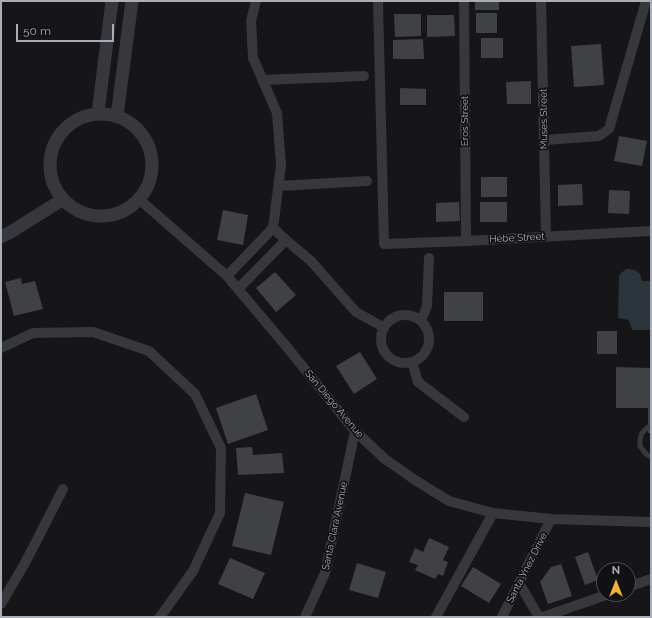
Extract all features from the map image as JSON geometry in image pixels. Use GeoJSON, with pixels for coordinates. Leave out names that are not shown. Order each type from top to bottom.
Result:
{"type":"FeatureCollection","features":[{"type":"Feature","properties":{"kind":"street"},"geometry":{"type":"LineString","coordinates":[[98,113],[112,1]]}},
{"type":"Feature","properties":{"kind":"street"},"geometry":{"type":"LineString","coordinates":[[117,116],[132,1]]}},
{"type":"Feature","properties":{"kind":"street"},"geometry":{"type":"LineString","coordinates":[[227,276],[273,228],[279,186],[281,165],[277,113],[254,58],[251,21],[256,1]]}},
{"type":"Feature","properties":{"kind":"street","name":"Hebe Street"},"geometry":{"type":"LineString","coordinates":[[378,1],[384,244],[651,231]]}},
{"type":"Feature","properties":{"kind":"street","name":"Eros Street"},"geometry":{"type":"LineString","coordinates":[[464,1],[466,241]]}},
{"type":"Feature","properties":{"kind":"street","name":"Muses Street"},"geometry":{"type":"LineString","coordinates":[[541,1],[546,237]]}},
{"type":"Feature","properties":{"kind":"street"},"geometry":{"type":"LineString","coordinates":[[545,140],[599,136],[609,129],[646,1]]}},
{"type":"Feature","properties":{"kind":"street"},"geometry":{"type":"LineString","coordinates":[[263,80],[364,76]]}},
{"type":"Feature","properties":{"kind":"street"},"geometry":{"type":"LineString","coordinates":[[98,113],[117,116],[133,124],[144,136],[151,152],[153,169],[149,185],[140,200],[126,210],[110,216],[93,216],[76,210],[62,200],[53,186],[49,170],[50,153],[57,138],[67,125],[82,117],[98,113]]}},
{"type":"Feature","properties":{"kind":"street"},"geometry":{"type":"LineString","coordinates":[[279,186],[367,181]]}},
{"type":"Feature","properties":{"kind":"street"},"geometry":{"type":"LineString","coordinates":[[1,237],[62,200]]}},
{"type":"Feature","properties":{"kind":"street","name":"San Diego Avenue"},"geometry":{"type":"LineString","coordinates":[[140,200],[227,276],[355,431],[385,459],[415,480],[449,501],[493,513],[551,519],[651,522]]}},
{"type":"Feature","properties":{"kind":"street"},"geometry":{"type":"LineString","coordinates":[[273,228],[311,261],[356,312],[383,327]]}},
{"type":"Feature","properties":{"kind":"street"},"geometry":{"type":"LineString","coordinates":[[238,289],[286,240]]}},
{"type":"Feature","properties":{"kind":"street"},"geometry":{"type":"LineString","coordinates":[[421,321],[427,306],[429,258]]}},
{"type":"Feature","properties":{"kind":"street"},"geometry":{"type":"LineString","coordinates":[[401,315],[415,317],[421,321],[429,336],[425,352],[420,358],[412,362],[404,363],[389,357],[384,351],[381,343],[383,327],[394,317],[401,315]]}},
{"type":"Feature","properties":{"kind":"street"},"geometry":{"type":"LineString","coordinates":[[1,348],[33,333],[93,332],[149,351],[195,394],[221,448],[220,514],[193,571],[160,617]]}},
{"type":"Feature","properties":{"kind":"street"},"geometry":{"type":"LineString","coordinates":[[412,362],[418,382],[464,418]]}},
{"type":"Feature","properties":{"kind":"street","name":"Santa Clara Avenue"},"geometry":{"type":"LineString","coordinates":[[304,617],[325,573],[355,431]]}},
{"type":"Feature","properties":{"kind":"street"},"geometry":{"type":"LineString","coordinates":[[1,604],[25,563],[63,488]]}},
{"type":"Feature","properties":{"kind":"street"},"geometry":{"type":"LineString","coordinates":[[436,617],[493,513]]}},
{"type":"Feature","properties":{"kind":"street","name":"Santa Ynez Drive"},"geometry":{"type":"LineString","coordinates":[[502,617],[551,519]]}},
{"type":"Feature","properties":{"kind":"street"},"geometry":{"type":"LineString","coordinates":[[636,584],[651,579]]}},
{"type":"Feature","properties":{"kind":"street"},"geometry":{"type":"LineString","coordinates":[[519,583],[538,617]]}},
{"type":"Feature","properties":{"kind":"street"},"geometry":{"type":"LineString","coordinates":[[543,617],[596,599]]}},
{"type":"Feature","properties":{"kind":"lane"},"geometry":{"type":"LineString","coordinates":[[648,427],[642,433],[640,446],[646,454],[651,457]]}},
{"type":"Feature","properties":{"kind":"shaded area"},"geometry":{"type":"Polygon","coordinates":[[[626,269],[637,271],[640,274],[642,281],[651,281],[650,330],[632,330],[628,320],[618,318],[619,277],[620,274],[626,269]]]}},
{"type":"Feature","properties":{"kind":"building"},"geometry":{"type":"Polygon","coordinates":[[[475,1],[499,1],[499,10],[475,10],[475,1]]]}},
{"type":"Feature","properties":{"kind":"building"},"geometry":{"type":"Polygon","coordinates":[[[476,13],[497,13],[497,33],[476,33],[476,13]]]}},
{"type":"Feature","properties":{"kind":"building"},"geometry":{"type":"Polygon","coordinates":[[[394,14],[421,14],[421,36],[395,37],[394,14]]]}},
{"type":"Feature","properties":{"kind":"building"},"geometry":{"type":"Polygon","coordinates":[[[427,15],[454,15],[455,36],[427,37],[427,15]]]}},
{"type":"Feature","properties":{"kind":"building"},"geometry":{"type":"Polygon","coordinates":[[[481,38],[503,38],[503,58],[481,58],[481,38]]]}},
{"type":"Feature","properties":{"kind":"building"},"geometry":{"type":"Polygon","coordinates":[[[423,39],[424,59],[393,59],[393,40],[423,39]]]}},
{"type":"Feature","properties":{"kind":"building"},"geometry":{"type":"Polygon","coordinates":[[[601,44],[604,85],[574,87],[571,46],[601,44]]]}},
{"type":"Feature","properties":{"kind":"building"},"geometry":{"type":"Polygon","coordinates":[[[531,81],[531,104],[507,104],[506,82],[531,81]]]}},
{"type":"Feature","properties":{"kind":"building"},"geometry":{"type":"Polygon","coordinates":[[[400,88],[426,89],[426,105],[400,105],[400,88]]]}},
{"type":"Feature","properties":{"kind":"building"},"geometry":{"type":"Polygon","coordinates":[[[619,136],[647,141],[642,166],[614,161],[619,136]]]}},
{"type":"Feature","properties":{"kind":"building"},"geometry":{"type":"Polygon","coordinates":[[[481,177],[507,177],[507,197],[481,197],[481,177]]]}},
{"type":"Feature","properties":{"kind":"building"},"geometry":{"type":"Polygon","coordinates":[[[582,184],[583,205],[558,206],[558,185],[582,184]]]}},
{"type":"Feature","properties":{"kind":"building"},"geometry":{"type":"Polygon","coordinates":[[[609,190],[630,191],[629,214],[608,213],[609,190]]]}},
{"type":"Feature","properties":{"kind":"building"},"geometry":{"type":"Polygon","coordinates":[[[459,202],[460,221],[436,222],[436,203],[459,202]]]}},
{"type":"Feature","properties":{"kind":"building"},"geometry":{"type":"Polygon","coordinates":[[[480,202],[507,202],[507,222],[480,222],[480,202]]]}},
{"type":"Feature","properties":{"kind":"building"},"geometry":{"type":"Polygon","coordinates":[[[223,210],[248,215],[243,245],[217,240],[223,210]]]}},
{"type":"Feature","properties":{"kind":"building"},"geometry":{"type":"Polygon","coordinates":[[[275,272],[296,295],[276,312],[256,288],[275,272]]]}},
{"type":"Feature","properties":{"kind":"building"},"geometry":{"type":"Polygon","coordinates":[[[21,278],[22,284],[35,281],[43,309],[14,316],[5,282],[21,278]]]}},
{"type":"Feature","properties":{"kind":"building"},"geometry":{"type":"Polygon","coordinates":[[[444,292],[483,292],[483,321],[444,321],[444,292]]]}},
{"type":"Feature","properties":{"kind":"building"},"geometry":{"type":"Polygon","coordinates":[[[597,331],[617,331],[617,354],[597,354],[597,331]]]}},
{"type":"Feature","properties":{"kind":"building"},"geometry":{"type":"Polygon","coordinates":[[[360,352],[377,379],[354,394],[336,366],[360,352]]]}},
{"type":"Feature","properties":{"kind":"building"},"geometry":{"type":"Polygon","coordinates":[[[616,367],[651,368],[651,433],[648,433],[648,408],[616,408],[616,367]]]}},
{"type":"Feature","properties":{"kind":"building"},"geometry":{"type":"Polygon","coordinates":[[[256,394],[268,430],[228,444],[216,408],[256,394]]]}},
{"type":"Feature","properties":{"kind":"building"},"geometry":{"type":"Polygon","coordinates":[[[252,447],[253,455],[282,453],[284,473],[238,475],[236,448],[252,447]]]}},
{"type":"Feature","properties":{"kind":"building"},"geometry":{"type":"Polygon","coordinates":[[[245,493],[284,502],[271,555],[232,546],[245,493]]]}},
{"type":"Feature","properties":{"kind":"building"},"geometry":{"type":"Polygon","coordinates":[[[429,538],[449,547],[443,560],[448,562],[443,576],[438,574],[435,579],[415,570],[418,565],[409,562],[415,548],[423,552],[429,538]]]}},
{"type":"Feature","properties":{"kind":"building"},"geometry":{"type":"Polygon","coordinates":[[[588,552],[596,574],[596,581],[585,585],[575,557],[588,552]]]}},
{"type":"Feature","properties":{"kind":"building"},"geometry":{"type":"Polygon","coordinates":[[[230,558],[265,573],[253,599],[218,584],[230,558]]]}},
{"type":"Feature","properties":{"kind":"building"},"geometry":{"type":"Polygon","coordinates":[[[357,563],[386,572],[378,598],[349,590],[357,563]]]}},
{"type":"Feature","properties":{"kind":"building"},"geometry":{"type":"Polygon","coordinates":[[[561,564],[572,596],[548,604],[540,582],[551,567],[561,564]]]}},
{"type":"Feature","properties":{"kind":"building"},"geometry":{"type":"Polygon","coordinates":[[[473,567],[501,584],[489,603],[461,586],[473,567]]]}}]}
